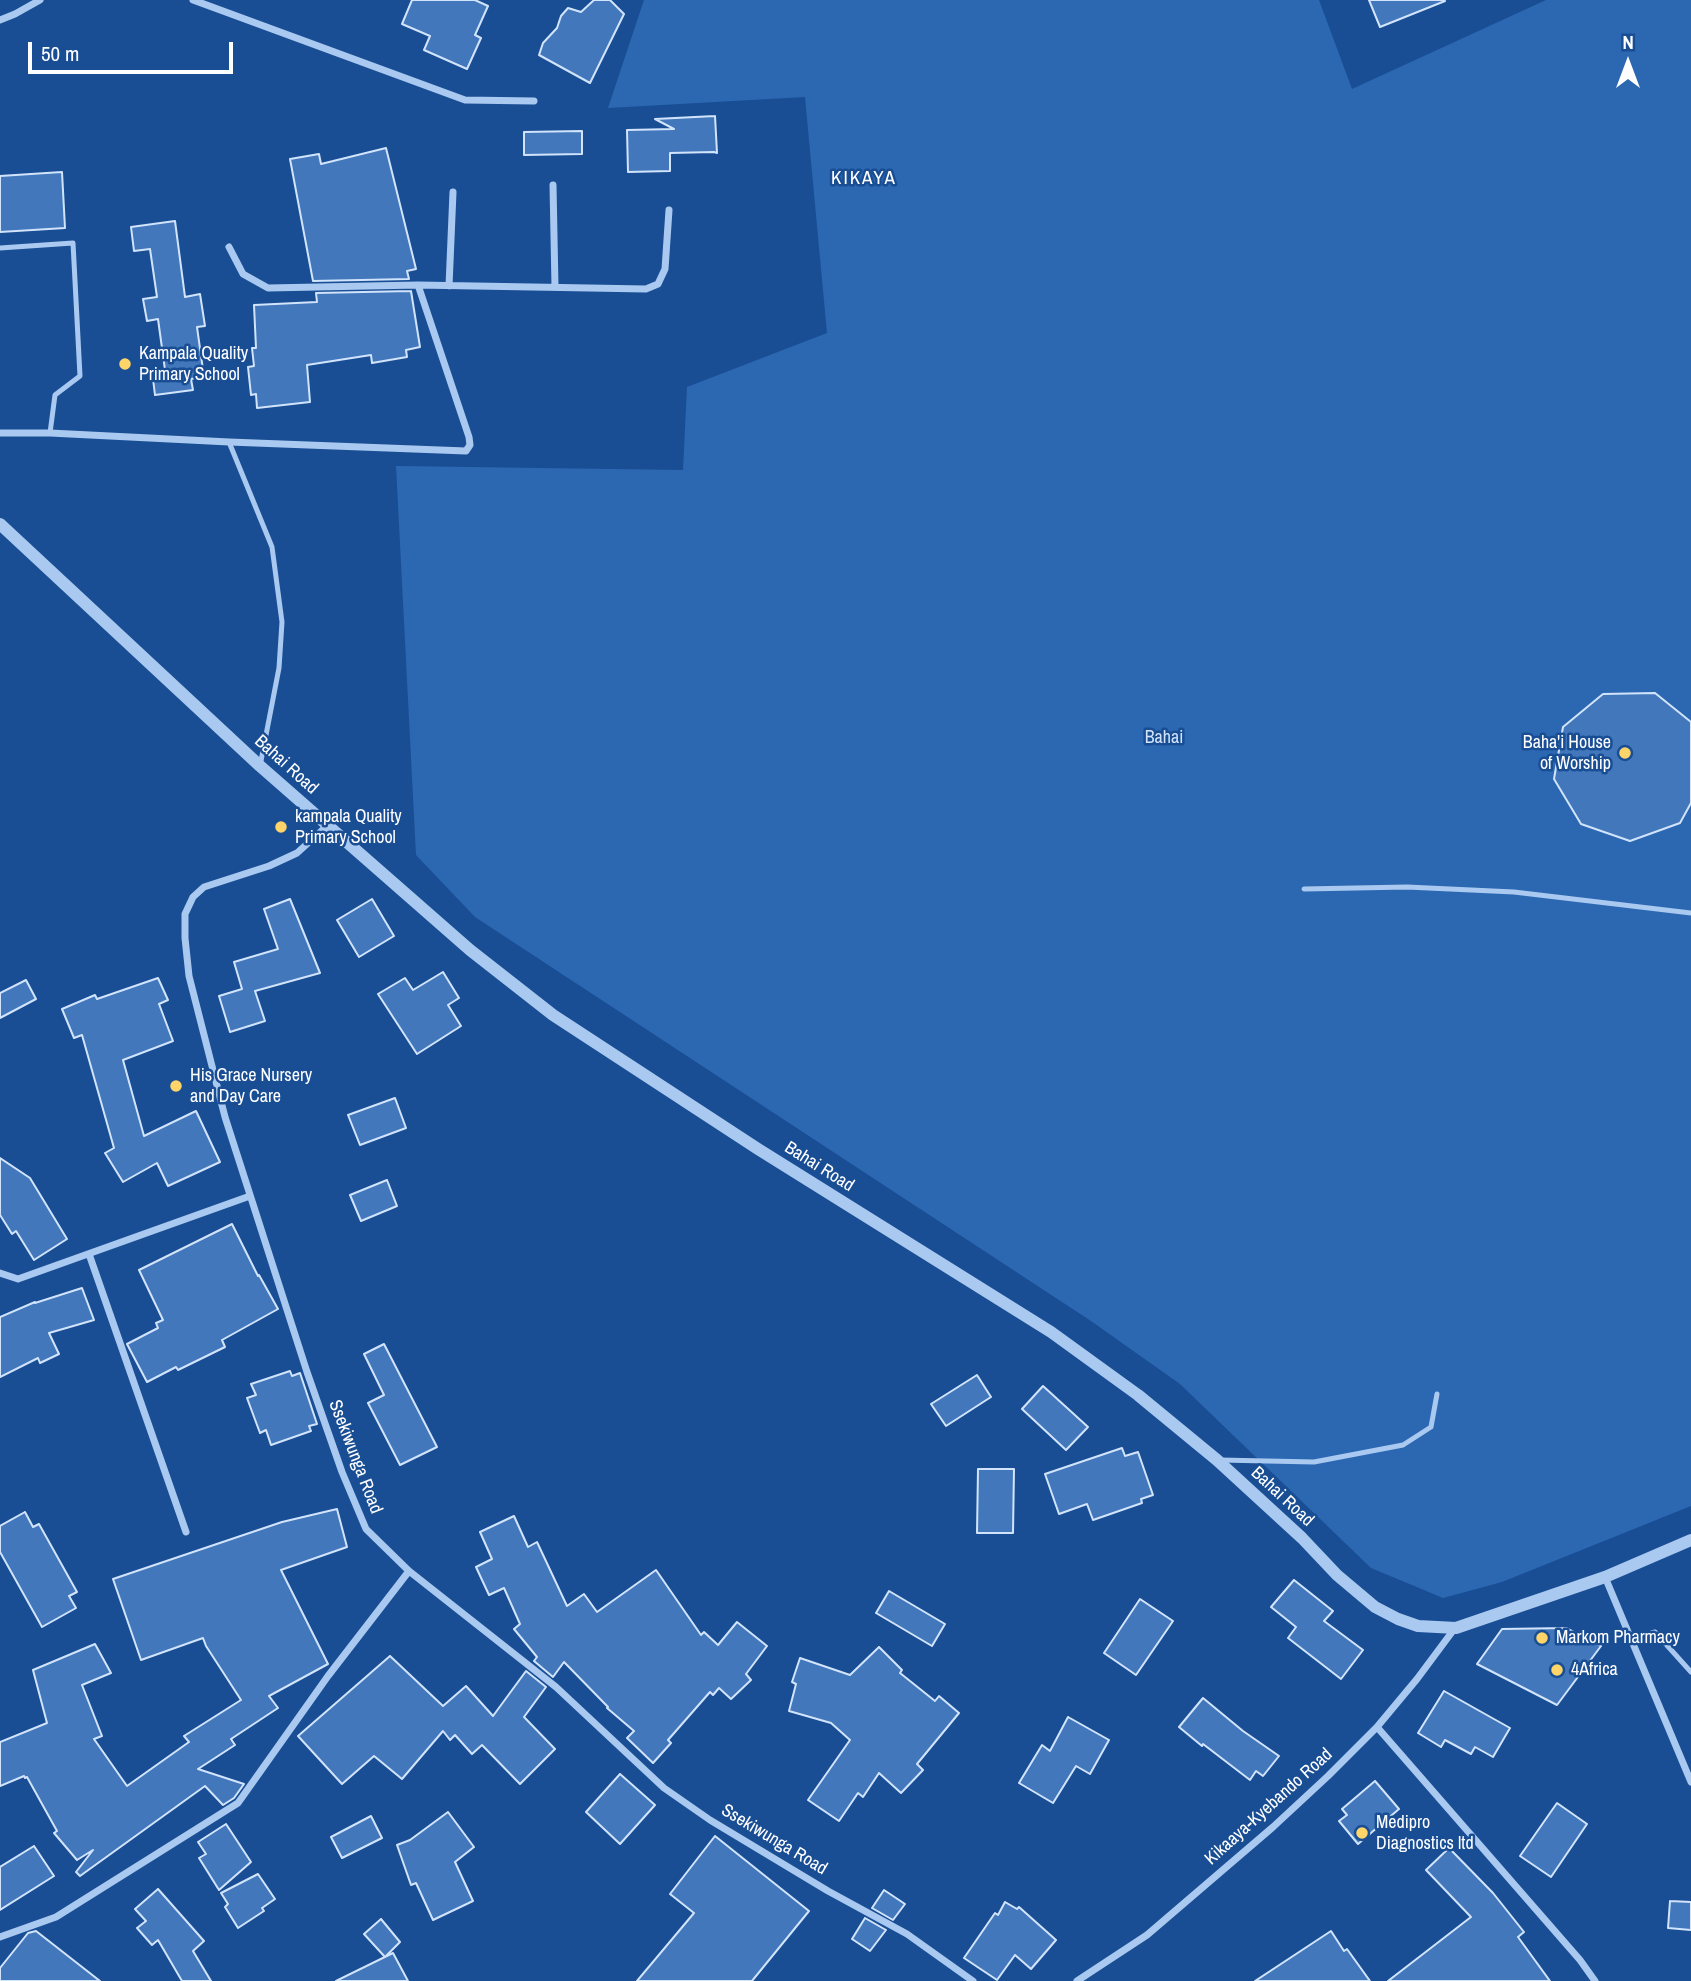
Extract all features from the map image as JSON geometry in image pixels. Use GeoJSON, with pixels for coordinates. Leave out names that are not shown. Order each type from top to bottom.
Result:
{"type":"FeatureCollection","features":[{"type":"Feature","properties":{"kind":"street"},"geometry":{"type":"LineString","coordinates":[[0,20],[40,0]]}},
{"type":"Feature","properties":{"kind":"street"},"geometry":{"type":"LineString","coordinates":[[193,0],[465,100],[534,101]]}},
{"type":"Feature","properties":{"kind":"street"},"geometry":{"type":"LineString","coordinates":[[553,185],[555,287]]}},
{"type":"Feature","properties":{"kind":"street"},"geometry":{"type":"LineString","coordinates":[[449,286],[453,192]]}},
{"type":"Feature","properties":{"kind":"street"},"geometry":{"type":"LineString","coordinates":[[229,247],[243,274],[268,288],[418,285],[646,289],[658,284],[665,270],[669,210]]}},
{"type":"Feature","properties":{"kind":"street"},"geometry":{"type":"LineString","coordinates":[[0,433],[466,451],[470,445],[469,437],[418,285]]}},
{"type":"Feature","properties":{"kind":"street","name":"Bahai Road"},"geometry":{"type":"LineString","coordinates":[[0,524],[260,766],[470,950],[553,1015],[758,1149],[1051,1332],[1138,1395],[1217,1460],[1302,1538],[1337,1575],[1375,1606],[1418,1626],[1456,1628],[1605,1577],[1691,1540]]}},
{"type":"Feature","properties":{"kind":"street","name":"Ssekiwunga Road"},"geometry":{"type":"LineString","coordinates":[[328,825],[297,853],[269,866],[204,887],[193,897],[185,914],[188,976],[225,1117],[250,1196],[307,1372],[366,1529],[409,1571],[556,1687],[664,1788],[710,1821],[907,1934],[973,1981]]}},
{"type":"Feature","properties":{"kind":"street"},"geometry":{"type":"LineString","coordinates":[[0,1273],[18,1279],[250,1196]]}},
{"type":"Feature","properties":{"kind":"street"},"geometry":{"type":"LineString","coordinates":[[89,1254],[186,1532]]}},
{"type":"Feature","properties":{"kind":"street"},"geometry":{"type":"LineString","coordinates":[[0,1937],[56,1917],[238,1803],[328,1676],[409,1571]]}},
{"type":"Feature","properties":{"kind":"street"},"geometry":{"type":"LineString","coordinates":[[1605,1577],[1691,1783]]}},
{"type":"Feature","properties":{"kind":"street","name":"Kikaaya-Kyebando Road"},"geometry":{"type":"LineString","coordinates":[[1077,1981],[1147,1935],[1292,1810],[1377,1727],[1456,1628]]}},
{"type":"Feature","properties":{"kind":"street"},"geometry":{"type":"LineString","coordinates":[[1377,1727],[1595,1981]]}},
{"type":"Feature","properties":{"kind":"lane"},"geometry":{"type":"LineString","coordinates":[[0,248],[73,243],[80,376],[55,395],[50,433]]}},
{"type":"Feature","properties":{"kind":"lane"},"geometry":{"type":"LineString","coordinates":[[229,442],[272,547],[282,622],[279,668],[260,766]]}},
{"type":"Feature","properties":{"kind":"lane"},"geometry":{"type":"LineString","coordinates":[[1304,889],[1407,887],[1514,892],[1691,913]]}},
{"type":"Feature","properties":{"kind":"lane"},"geometry":{"type":"LineString","coordinates":[[1217,1460],[1314,1462],[1403,1445],[1431,1427],[1437,1394]]}},
{"type":"Feature","properties":{"kind":"lane"},"geometry":{"type":"LineString","coordinates":[[1630,1640],[1655,1632],[1691,1672]]}},
{"type":"Feature","properties":{"kind":"green space","name":"Bahai"},"geometry":{"type":"Polygon","coordinates":[[[644,0],[1319,0],[1352,89],[1546,0],[1691,0],[1691,1506],[1502,1582],[1443,1598],[1371,1568],[1180,1384],[1091,1321],[475,917],[416,855],[396,466],[683,470],[687,387],[827,333],[805,97],[608,108],[644,0]]]}},
{"type":"Feature","properties":{"kind":"building"},"geometry":{"type":"Polygon","coordinates":[[[412,0],[475,0],[488,6],[475,35],[481,38],[467,69],[424,50],[430,36],[402,24],[412,0]]]}},
{"type":"Feature","properties":{"kind":"building"},"geometry":{"type":"Polygon","coordinates":[[[594,0],[610,0],[624,14],[590,83],[539,55],[543,43],[557,28],[561,16],[568,8],[581,12],[594,0]]]}},
{"type":"Feature","properties":{"kind":"building"},"geometry":{"type":"Polygon","coordinates":[[[1369,0],[1444,0],[1445,1],[1380,27],[1369,0]]]}},
{"type":"Feature","properties":{"kind":"building"},"geometry":{"type":"Polygon","coordinates":[[[715,116],[717,153],[670,153],[670,171],[628,172],[627,130],[674,129],[655,119],[715,116]]]}},
{"type":"Feature","properties":{"kind":"building"},"geometry":{"type":"Polygon","coordinates":[[[582,131],[582,154],[524,155],[524,132],[582,131]]]}},
{"type":"Feature","properties":{"kind":"building"},"geometry":{"type":"Polygon","coordinates":[[[386,148],[416,269],[407,271],[409,279],[313,281],[290,159],[319,154],[321,164],[386,148]]]}},
{"type":"Feature","properties":{"kind":"building"},"geometry":{"type":"Polygon","coordinates":[[[62,172],[65,228],[0,232],[0,176],[62,172]]]}},
{"type":"Feature","properties":{"kind":"building"},"geometry":{"type":"Polygon","coordinates":[[[175,221],[185,297],[200,294],[205,326],[197,327],[204,377],[191,379],[193,390],[155,395],[152,371],[165,370],[158,319],[147,321],[143,299],[157,297],[150,249],[134,251],[131,227],[175,221]]]}},
{"type":"Feature","properties":{"kind":"building"},"geometry":{"type":"Polygon","coordinates":[[[411,291],[420,347],[406,350],[407,357],[372,363],[371,355],[307,365],[310,402],[257,408],[256,394],[251,395],[248,367],[254,366],[252,348],[256,348],[254,305],[317,302],[316,293],[411,291]]]}},
{"type":"Feature","properties":{"kind":"building","name":"Baha'i House of Worship"},"geometry":{"type":"Polygon","coordinates":[[[1655,693],[1691,722],[1691,803],[1680,823],[1630,841],[1581,824],[1554,779],[1563,727],[1603,694],[1655,693]]]}},
{"type":"Feature","properties":{"kind":"building"},"geometry":{"type":"Polygon","coordinates":[[[290,899],[320,973],[255,991],[265,1021],[230,1032],[219,996],[242,989],[234,962],[278,949],[264,909],[290,899]]]}},
{"type":"Feature","properties":{"kind":"building"},"geometry":{"type":"Polygon","coordinates":[[[372,899],[394,936],[359,957],[337,920],[372,899]]]}},
{"type":"Feature","properties":{"kind":"building"},"geometry":{"type":"Polygon","coordinates":[[[443,972],[459,998],[448,1005],[461,1026],[417,1054],[378,994],[405,978],[413,990],[443,972]]]}},
{"type":"Feature","properties":{"kind":"building"},"geometry":{"type":"Polygon","coordinates":[[[158,978],[168,1000],[159,1004],[173,1041],[123,1060],[144,1136],[196,1111],[220,1162],[168,1186],[157,1163],[123,1182],[105,1153],[114,1148],[82,1035],[74,1038],[62,1009],[95,995],[97,999],[158,978]]]}},
{"type":"Feature","properties":{"kind":"building"},"geometry":{"type":"Polygon","coordinates":[[[26,980],[36,999],[0,1018],[0,993],[26,980]]]}},
{"type":"Feature","properties":{"kind":"building"},"geometry":{"type":"Polygon","coordinates":[[[395,1098],[406,1128],[360,1145],[348,1115],[395,1098]]]}},
{"type":"Feature","properties":{"kind":"building"},"geometry":{"type":"Polygon","coordinates":[[[0,1158],[30,1178],[67,1239],[34,1260],[16,1231],[12,1234],[0,1215],[0,1158]]]}},
{"type":"Feature","properties":{"kind":"building"},"geometry":{"type":"Polygon","coordinates":[[[387,1180],[397,1206],[361,1221],[350,1195],[387,1180]]]}},
{"type":"Feature","properties":{"kind":"building"},"geometry":{"type":"Polygon","coordinates":[[[232,1224],[278,1309],[222,1340],[225,1347],[147,1382],[127,1344],[158,1328],[156,1323],[163,1320],[139,1270],[232,1224]]]}},
{"type":"Feature","properties":{"kind":"building"},"geometry":{"type":"Polygon","coordinates":[[[82,1288],[94,1320],[49,1333],[59,1354],[40,1363],[38,1358],[0,1377],[0,1317],[35,1302],[82,1288]]]}},
{"type":"Feature","properties":{"kind":"building"},"geometry":{"type":"Polygon","coordinates":[[[384,1344],[437,1447],[400,1465],[368,1403],[384,1395],[364,1354],[384,1344]]]}},
{"type":"Feature","properties":{"kind":"building"},"geometry":{"type":"Polygon","coordinates":[[[290,1371],[292,1376],[300,1373],[317,1424],[309,1426],[311,1431],[271,1445],[266,1430],[260,1433],[247,1398],[256,1395],[251,1384],[290,1371]]]}},
{"type":"Feature","properties":{"kind":"building"},"geometry":{"type":"Polygon","coordinates":[[[977,1375],[991,1397],[946,1426],[931,1404],[977,1375]]]}},
{"type":"Feature","properties":{"kind":"building"},"geometry":{"type":"Polygon","coordinates":[[[1043,1386],[1088,1427],[1066,1450],[1022,1409],[1043,1386]]]}},
{"type":"Feature","properties":{"kind":"building"},"geometry":{"type":"Polygon","coordinates":[[[1122,1448],[1125,1456],[1138,1452],[1153,1495],[1141,1499],[1142,1503],[1093,1520],[1087,1504],[1059,1514],[1045,1474],[1122,1448]]]}},
{"type":"Feature","properties":{"kind":"building"},"geometry":{"type":"Polygon","coordinates":[[[978,1469],[1014,1469],[1013,1533],[977,1533],[978,1469]]]}},
{"type":"Feature","properties":{"kind":"building"},"geometry":{"type":"Polygon","coordinates":[[[337,1509],[347,1547],[281,1570],[328,1664],[269,1696],[278,1708],[231,1739],[235,1745],[198,1769],[244,1784],[234,1798],[223,1805],[205,1786],[80,1876],[76,1872],[93,1850],[77,1860],[54,1833],[57,1831],[27,1777],[0,1786],[0,1742],[47,1723],[33,1670],[95,1644],[111,1673],[82,1685],[102,1736],[94,1739],[127,1786],[189,1742],[184,1736],[241,1700],[203,1638],[141,1660],[113,1579],[282,1522],[337,1509]]]}},
{"type":"Feature","properties":{"kind":"building"},"geometry":{"type":"Polygon","coordinates":[[[25,1512],[33,1527],[39,1524],[77,1592],[69,1596],[76,1608],[42,1627],[0,1552],[0,1526],[25,1512]]]}},
{"type":"Feature","properties":{"kind":"building"},"geometry":{"type":"Polygon","coordinates":[[[514,1516],[528,1547],[537,1542],[567,1606],[584,1594],[597,1612],[656,1570],[701,1635],[704,1632],[718,1645],[737,1622],[767,1646],[746,1674],[751,1680],[731,1699],[719,1688],[713,1695],[710,1692],[668,1740],[671,1743],[653,1763],[627,1738],[634,1731],[607,1708],[564,1662],[553,1677],[534,1661],[537,1657],[514,1629],[520,1624],[504,1588],[489,1595],[476,1567],[492,1559],[480,1532],[514,1516]]]}},
{"type":"Feature","properties":{"kind":"building"},"geometry":{"type":"Polygon","coordinates":[[[1294,1580],[1333,1611],[1324,1621],[1363,1650],[1341,1679],[1288,1638],[1296,1627],[1271,1607],[1294,1580]]]}},
{"type":"Feature","properties":{"kind":"building"},"geometry":{"type":"Polygon","coordinates":[[[889,1591],[945,1624],[932,1646],[876,1613],[889,1591]]]}},
{"type":"Feature","properties":{"kind":"building"},"geometry":{"type":"Polygon","coordinates":[[[1140,1599],[1173,1621],[1136,1675],[1104,1653],[1140,1599]]]}},
{"type":"Feature","properties":{"kind":"building"},"geometry":{"type":"Polygon","coordinates":[[[1566,1628],[1601,1646],[1557,1705],[1477,1664],[1502,1629],[1566,1628]]]}},
{"type":"Feature","properties":{"kind":"building"},"geometry":{"type":"Polygon","coordinates":[[[879,1647],[902,1670],[900,1673],[935,1701],[939,1696],[959,1713],[917,1764],[923,1770],[901,1793],[879,1773],[863,1797],[858,1793],[839,1821],[808,1800],[850,1740],[831,1723],[789,1711],[796,1684],[792,1682],[800,1658],[850,1675],[879,1647]]]}},
{"type":"Feature","properties":{"kind":"building"},"geometry":{"type":"Polygon","coordinates":[[[390,1656],[443,1706],[466,1686],[493,1716],[526,1671],[546,1687],[524,1717],[555,1749],[520,1784],[482,1745],[472,1754],[455,1735],[450,1740],[443,1731],[402,1779],[374,1756],[342,1784],[298,1736],[390,1656]]]}},
{"type":"Feature","properties":{"kind":"building"},"geometry":{"type":"Polygon","coordinates":[[[1444,1691],[1510,1728],[1493,1757],[1475,1747],[1471,1754],[1445,1740],[1441,1747],[1418,1733],[1444,1691]]]}},
{"type":"Feature","properties":{"kind":"building"},"geometry":{"type":"Polygon","coordinates":[[[1203,1698],[1279,1756],[1263,1776],[1256,1771],[1250,1780],[1179,1727],[1203,1698]]]}},
{"type":"Feature","properties":{"kind":"building"},"geometry":{"type":"Polygon","coordinates":[[[1068,1717],[1109,1740],[1090,1774],[1076,1766],[1053,1803],[1019,1783],[1042,1745],[1050,1751],[1068,1717]]]}},
{"type":"Feature","properties":{"kind":"building"},"geometry":{"type":"Polygon","coordinates":[[[620,1774],[655,1805],[620,1844],[586,1812],[620,1774]]]}},
{"type":"Feature","properties":{"kind":"building"},"geometry":{"type":"Polygon","coordinates":[[[1375,1781],[1399,1809],[1358,1844],[1339,1821],[1347,1815],[1342,1809],[1375,1781]]]}},
{"type":"Feature","properties":{"kind":"building"},"geometry":{"type":"Polygon","coordinates":[[[1557,1803],[1587,1824],[1551,1877],[1520,1856],[1557,1803]]]}},
{"type":"Feature","properties":{"kind":"building"},"geometry":{"type":"Polygon","coordinates":[[[448,1812],[474,1847],[455,1862],[473,1901],[433,1920],[416,1883],[411,1885],[397,1845],[410,1840],[448,1812]]]}},
{"type":"Feature","properties":{"kind":"building"},"geometry":{"type":"Polygon","coordinates":[[[371,1816],[382,1838],[342,1858],[331,1837],[371,1816]]]}},
{"type":"Feature","properties":{"kind":"building"},"geometry":{"type":"Polygon","coordinates":[[[226,1824],[251,1862],[219,1890],[199,1858],[206,1854],[198,1842],[226,1824]]]}},
{"type":"Feature","properties":{"kind":"building"},"geometry":{"type":"Polygon","coordinates":[[[715,1836],[809,1911],[752,1981],[637,1981],[694,1913],[670,1894],[715,1836]]]}},
{"type":"Feature","properties":{"kind":"building"},"geometry":{"type":"Polygon","coordinates":[[[34,1846],[54,1876],[0,1910],[0,1867],[34,1846]]]}},
{"type":"Feature","properties":{"kind":"building"},"geometry":{"type":"Polygon","coordinates":[[[1449,1848],[1493,1893],[1524,1932],[1518,1937],[1550,1981],[1388,1981],[1471,1917],[1426,1870],[1449,1848]]]}},
{"type":"Feature","properties":{"kind":"building"},"geometry":{"type":"Polygon","coordinates":[[[258,1874],[275,1899],[262,1908],[264,1911],[238,1928],[225,1907],[228,1904],[221,1893],[258,1874]]]}},
{"type":"Feature","properties":{"kind":"building"},"geometry":{"type":"Polygon","coordinates":[[[158,1889],[204,1941],[193,1951],[211,1981],[182,1981],[158,1940],[152,1945],[137,1928],[146,1921],[135,1909],[158,1889]]]}},
{"type":"Feature","properties":{"kind":"building"},"geometry":{"type":"Polygon","coordinates":[[[884,1890],[905,1904],[893,1920],[872,1908],[884,1890]]]}},
{"type":"Feature","properties":{"kind":"building"},"geometry":{"type":"Polygon","coordinates":[[[1670,1901],[1691,1902],[1691,1930],[1668,1928],[1670,1901]]]}},
{"type":"Feature","properties":{"kind":"building"},"geometry":{"type":"Polygon","coordinates":[[[1005,1902],[1017,1909],[1019,1907],[1056,1940],[1031,1969],[1015,1955],[997,1980],[964,1958],[1005,1902]]]}},
{"type":"Feature","properties":{"kind":"building"},"geometry":{"type":"Polygon","coordinates":[[[865,1918],[886,1930],[870,1951],[852,1939],[865,1918]]]}},
{"type":"Feature","properties":{"kind":"building"},"geometry":{"type":"Polygon","coordinates":[[[381,1919],[400,1942],[385,1957],[364,1934],[381,1919]]]}},
{"type":"Feature","properties":{"kind":"building"},"geometry":{"type":"Polygon","coordinates":[[[36,1931],[100,1981],[0,1981],[0,1968],[28,1933],[36,1931]]]}},
{"type":"Feature","properties":{"kind":"building"},"geometry":{"type":"Polygon","coordinates":[[[1331,1931],[1370,1981],[1255,1981],[1331,1931]]]}},
{"type":"Feature","properties":{"kind":"building"},"geometry":{"type":"Polygon","coordinates":[[[393,1953],[408,1981],[336,1981],[393,1953]]]}},
{"type":"Feature","properties":{"kind":"place","name":"Kampala Quality Primary School"},"geometry":{"type":"Point","coordinates":[125,364]}},
{"type":"Feature","properties":{"kind":"place","name":"Baha'i House of Worship"},"geometry":{"type":"Point","coordinates":[1625,753]}},
{"type":"Feature","properties":{"kind":"place","name":"kampala Quality Primary School"},"geometry":{"type":"Point","coordinates":[281,827]}},
{"type":"Feature","properties":{"kind":"place","name":"His Grace Nursery and Day Care"},"geometry":{"type":"Point","coordinates":[176,1086]}},
{"type":"Feature","properties":{"kind":"place","name":"Markom Pharmacy"},"geometry":{"type":"Point","coordinates":[1542,1638]}},
{"type":"Feature","properties":{"kind":"place","name":"4Africa"},"geometry":{"type":"Point","coordinates":[1557,1670]}},
{"type":"Feature","properties":{"kind":"place","name":"Medipro Diagnostics ltd"},"geometry":{"type":"Point","coordinates":[1362,1833]}},
{"type":"Feature","properties":{"kind":"district","name":"KIKAYA"},"geometry":{"type":"Point","coordinates":[864,179]}}]}
